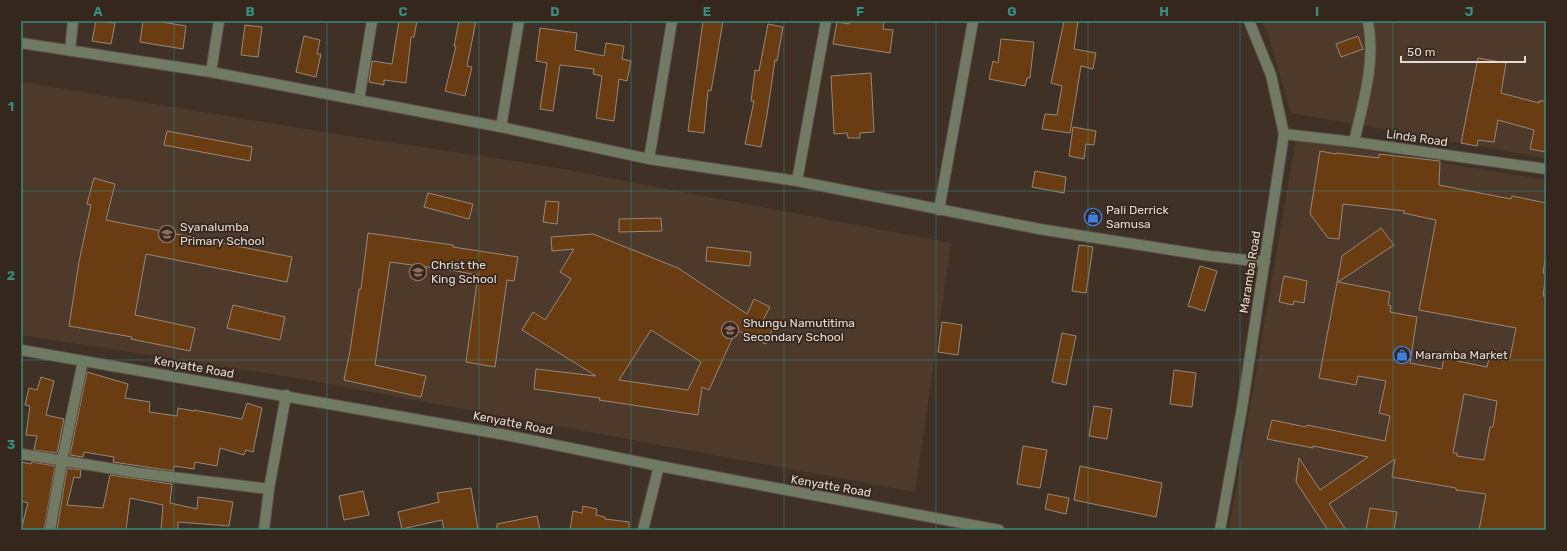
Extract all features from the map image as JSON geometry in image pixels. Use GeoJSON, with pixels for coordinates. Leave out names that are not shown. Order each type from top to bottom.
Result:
{"type":"FeatureCollection","features":[{"type":"Feature","properties":{"kind":"street"},"geometry":{"type":"LineString","coordinates":[[70,51],[73,21]]}},
{"type":"Feature","properties":{"kind":"street"},"geometry":{"type":"LineString","coordinates":[[211,72],[219,21]]}},
{"type":"Feature","properties":{"kind":"street"},"geometry":{"type":"LineString","coordinates":[[359,100],[372,21]]}},
{"type":"Feature","properties":{"kind":"street"},"geometry":{"type":"LineString","coordinates":[[501,127],[519,21]]}},
{"type":"Feature","properties":{"kind":"street"},"geometry":{"type":"LineString","coordinates":[[649,159],[672,21]]}},
{"type":"Feature","properties":{"kind":"street"},"geometry":{"type":"LineString","coordinates":[[797,182],[826,21]]}},
{"type":"Feature","properties":{"kind":"street"},"geometry":{"type":"LineString","coordinates":[[939,210],[973,21]]}},
{"type":"Feature","properties":{"kind":"street","name":"Maramba Road"},"geometry":{"type":"LineString","coordinates":[[1220,530],[1242,408],[1284,134],[1271,75],[1249,21]]}},
{"type":"Feature","properties":{"kind":"street"},"geometry":{"type":"LineString","coordinates":[[1354,142],[1371,65],[1368,21]]}},
{"type":"Feature","properties":{"kind":"street"},"geometry":{"type":"LineString","coordinates":[[21,43],[211,72],[501,127],[649,159],[797,182],[1039,229],[1187,252],[1265,262]]}},
{"type":"Feature","properties":{"kind":"street","name":"Linda Road"},"geometry":{"type":"LineString","coordinates":[[1284,134],[1354,142],[1546,169]]}},
{"type":"Feature","properties":{"kind":"street","name":"Kenyatte Road"},"geometry":{"type":"LineString","coordinates":[[21,350],[286,395],[506,435],[659,466],[999,530]]}},
{"type":"Feature","properties":{"kind":"street"},"geometry":{"type":"LineString","coordinates":[[50,530],[62,461],[83,361]]}},
{"type":"Feature","properties":{"kind":"street"},"geometry":{"type":"LineString","coordinates":[[264,530],[269,489],[286,395]]}},
{"type":"Feature","properties":{"kind":"street"},"geometry":{"type":"LineString","coordinates":[[21,454],[139,473],[269,489]]}},
{"type":"Feature","properties":{"kind":"street"},"geometry":{"type":"LineString","coordinates":[[643,530],[659,466]]}},
{"type":"Feature","properties":{"kind":"shaded area"},"geometry":{"type":"Polygon","coordinates":[[[1260,21],[1546,21],[1546,158],[1291,113],[1267,31],[1260,21]]]}},
{"type":"Feature","properties":{"kind":"shaded area"},"geometry":{"type":"Polygon","coordinates":[[[21,82],[329,133],[546,166],[951,243],[915,492],[290,377],[21,335],[21,82]]]}},
{"type":"Feature","properties":{"kind":"shaded area","name":"Maramba Market"},"geometry":{"type":"Polygon","coordinates":[[[1296,139],[1546,180],[1546,530],[1229,530],[1296,139]]]}},
{"type":"Feature","properties":{"kind":"building"},"geometry":{"type":"Polygon","coordinates":[[[96,21],[115,23],[111,44],[92,41],[96,21]]]}},
{"type":"Feature","properties":{"kind":"building"},"geometry":{"type":"Polygon","coordinates":[[[143,21],[156,21],[186,26],[183,49],[140,42],[143,21]]]}},
{"type":"Feature","properties":{"kind":"building"},"geometry":{"type":"Polygon","coordinates":[[[399,21],[417,21],[414,37],[411,37],[406,83],[384,80],[384,85],[369,82],[372,61],[392,64],[399,21]]]}},
{"type":"Feature","properties":{"kind":"building"},"geometry":{"type":"Polygon","coordinates":[[[459,21],[476,21],[467,66],[472,67],[465,96],[445,91],[456,46],[454,46],[459,21]]]}},
{"type":"Feature","properties":{"kind":"building"},"geometry":{"type":"Polygon","coordinates":[[[703,21],[723,21],[711,91],[708,90],[704,133],[688,131],[703,21]]]}},
{"type":"Feature","properties":{"kind":"building"},"geometry":{"type":"Polygon","coordinates":[[[849,21],[884,21],[883,29],[893,30],[890,53],[833,44],[837,22],[849,24],[849,21]]]}},
{"type":"Feature","properties":{"kind":"building"},"geometry":{"type":"Polygon","coordinates":[[[1064,21],[1078,21],[1074,49],[1096,53],[1093,69],[1081,66],[1070,133],[1042,129],[1045,114],[1057,115],[1062,86],[1051,83],[1064,21]]]}},
{"type":"Feature","properties":{"kind":"building"},"geometry":{"type":"Polygon","coordinates":[[[768,24],[783,27],[777,61],[775,60],[761,147],[745,144],[754,101],[751,101],[755,70],[759,71],[768,24]]]}},
{"type":"Feature","properties":{"kind":"building"},"geometry":{"type":"Polygon","coordinates":[[[245,25],[262,27],[258,57],[241,55],[245,25]]]}},
{"type":"Feature","properties":{"kind":"building"},"geometry":{"type":"Polygon","coordinates":[[[540,28],[577,33],[575,50],[604,56],[606,43],[624,46],[622,59],[631,61],[627,81],[619,79],[614,121],[596,118],[602,76],[593,74],[594,69],[560,65],[553,111],[540,109],[547,63],[536,61],[540,28]]]}},
{"type":"Feature","properties":{"kind":"building"},"geometry":{"type":"Polygon","coordinates":[[[304,36],[320,40],[317,54],[321,54],[316,77],[296,72],[304,36]]]}},
{"type":"Feature","properties":{"kind":"building"},"geometry":{"type":"Polygon","coordinates":[[[1358,36],[1363,49],[1341,57],[1336,44],[1358,36]]]}},
{"type":"Feature","properties":{"kind":"building"},"geometry":{"type":"Polygon","coordinates":[[[1001,39],[1034,42],[1030,78],[1027,78],[1025,86],[989,79],[993,61],[998,63],[1001,39]]]}},
{"type":"Feature","properties":{"kind":"building"},"geometry":{"type":"Polygon","coordinates":[[[1478,58],[1506,63],[1501,93],[1539,103],[1539,101],[1546,101],[1546,152],[1530,149],[1534,130],[1498,120],[1494,142],[1478,140],[1477,146],[1461,143],[1478,58]]]}},
{"type":"Feature","properties":{"kind":"building"},"geometry":{"type":"Polygon","coordinates":[[[871,73],[874,132],[860,133],[860,138],[848,138],[847,133],[834,134],[831,76],[871,73]]]}},
{"type":"Feature","properties":{"kind":"building"},"geometry":{"type":"Polygon","coordinates":[[[1073,127],[1096,131],[1094,145],[1086,144],[1084,159],[1069,156],[1073,127]]]}},
{"type":"Feature","properties":{"kind":"building"},"geometry":{"type":"Polygon","coordinates":[[[167,131],[252,147],[250,161],[164,145],[167,131]]]}},
{"type":"Feature","properties":{"kind":"building"},"geometry":{"type":"Polygon","coordinates":[[[1320,151],[1379,158],[1379,154],[1440,161],[1439,185],[1511,199],[1512,196],[1546,203],[1546,254],[1543,273],[1546,274],[1543,296],[1546,296],[1546,530],[1479,530],[1486,494],[1456,490],[1456,488],[1392,477],[1395,459],[1329,504],[1346,530],[1328,530],[1296,482],[1299,458],[1320,490],[1368,457],[1267,439],[1272,420],[1306,427],[1307,425],[1385,441],[1390,416],[1379,413],[1386,381],[1358,376],[1356,385],[1319,378],[1342,256],[1381,228],[1394,245],[1338,282],[1390,292],[1388,305],[1391,306],[1390,312],[1417,317],[1410,363],[1442,369],[1445,351],[1459,354],[1457,361],[1487,367],[1490,354],[1510,358],[1516,328],[1419,310],[1436,220],[1403,213],[1405,211],[1343,204],[1339,239],[1328,238],[1310,214],[1320,151]],[[1464,394],[1453,453],[1457,453],[1457,456],[1484,460],[1490,427],[1493,427],[1497,401],[1464,394]]]}},
{"type":"Feature","properties":{"kind":"building"},"geometry":{"type":"Polygon","coordinates":[[[1035,171],[1066,177],[1064,193],[1032,187],[1035,171]]]}},
{"type":"Feature","properties":{"kind":"building"},"geometry":{"type":"Polygon","coordinates":[[[94,178],[115,184],[106,220],[292,257],[287,282],[146,254],[135,315],[195,328],[190,351],[131,339],[132,337],[69,326],[79,262],[91,205],[87,204],[94,178]]]}},
{"type":"Feature","properties":{"kind":"building"},"geometry":{"type":"Polygon","coordinates":[[[428,193],[473,204],[469,219],[424,207],[428,193]]]}},
{"type":"Feature","properties":{"kind":"building"},"geometry":{"type":"Polygon","coordinates":[[[546,201],[559,202],[557,224],[543,222],[546,201]]]}},
{"type":"Feature","properties":{"kind":"building"},"geometry":{"type":"Polygon","coordinates":[[[661,218],[662,231],[619,232],[619,219],[661,218]]]}},
{"type":"Feature","properties":{"kind":"building"},"geometry":{"type":"Polygon","coordinates":[[[368,233],[453,245],[453,247],[518,257],[514,281],[507,280],[495,367],[466,362],[478,275],[390,262],[375,365],[426,376],[421,397],[344,380],[350,351],[359,289],[361,289],[368,233]]]}},
{"type":"Feature","properties":{"kind":"building"},"geometry":{"type":"Polygon","coordinates":[[[593,234],[678,268],[747,314],[754,299],[770,307],[763,320],[774,325],[766,344],[736,330],[709,390],[702,387],[698,415],[599,400],[600,398],[534,389],[536,369],[596,376],[522,330],[533,312],[545,320],[571,279],[560,272],[574,249],[552,251],[551,237],[593,234]],[[651,330],[619,380],[688,390],[701,362],[651,330]]]}},
{"type":"Feature","properties":{"kind":"building"},"geometry":{"type":"Polygon","coordinates":[[[1079,245],[1093,247],[1086,293],[1072,291],[1079,245]]]}},
{"type":"Feature","properties":{"kind":"building"},"geometry":{"type":"Polygon","coordinates":[[[707,247],[751,252],[750,266],[706,261],[707,247]]]}},
{"type":"Feature","properties":{"kind":"building"},"geometry":{"type":"Polygon","coordinates":[[[1200,266],[1217,271],[1205,311],[1188,306],[1200,266]]]}},
{"type":"Feature","properties":{"kind":"building"},"geometry":{"type":"Polygon","coordinates":[[[1284,276],[1307,281],[1304,303],[1294,301],[1293,305],[1279,302],[1284,276]]]}},
{"type":"Feature","properties":{"kind":"building"},"geometry":{"type":"Polygon","coordinates":[[[233,305],[285,317],[280,340],[227,328],[233,305]]]}},
{"type":"Feature","properties":{"kind":"building"},"geometry":{"type":"Polygon","coordinates":[[[942,322],[962,325],[958,355],[938,352],[942,322]]]}},
{"type":"Feature","properties":{"kind":"building"},"geometry":{"type":"Polygon","coordinates":[[[1062,333],[1076,336],[1066,385],[1052,382],[1062,333]]]}},
{"type":"Feature","properties":{"kind":"building"},"geometry":{"type":"Polygon","coordinates":[[[1174,370],[1196,373],[1192,407],[1170,404],[1174,370]]]}},
{"type":"Feature","properties":{"kind":"building"},"geometry":{"type":"Polygon","coordinates":[[[87,372],[128,384],[125,398],[150,402],[149,412],[177,416],[178,408],[242,419],[247,403],[262,408],[253,452],[246,450],[244,455],[220,448],[217,466],[195,462],[194,469],[174,466],[173,471],[113,462],[114,457],[84,452],[83,457],[70,455],[87,372]]]}},
{"type":"Feature","properties":{"kind":"building"},"geometry":{"type":"Polygon","coordinates":[[[41,377],[54,381],[46,415],[64,419],[57,453],[34,450],[37,436],[26,435],[30,406],[25,405],[29,388],[37,390],[41,377]]]}},
{"type":"Feature","properties":{"kind":"building"},"geometry":{"type":"Polygon","coordinates":[[[1094,406],[1112,409],[1107,439],[1089,436],[1094,406]]]}},
{"type":"Feature","properties":{"kind":"building"},"geometry":{"type":"Polygon","coordinates":[[[1023,446],[1047,450],[1040,488],[1017,484],[1023,446]]]}},
{"type":"Feature","properties":{"kind":"building"},"geometry":{"type":"Polygon","coordinates":[[[21,462],[31,464],[32,462],[55,466],[44,530],[21,530],[28,503],[21,501],[21,462]]]}},
{"type":"Feature","properties":{"kind":"building"},"geometry":{"type":"Polygon","coordinates":[[[1080,466],[1162,483],[1156,517],[1074,500],[1080,466]]]}},
{"type":"Feature","properties":{"kind":"building"},"geometry":{"type":"Polygon","coordinates":[[[67,468],[81,470],[80,478],[74,477],[67,505],[103,508],[110,475],[172,484],[170,503],[197,509],[198,497],[233,502],[229,526],[178,522],[178,530],[161,530],[163,505],[130,498],[126,530],[57,530],[67,468]]]}},
{"type":"Feature","properties":{"kind":"building"},"geometry":{"type":"Polygon","coordinates":[[[471,488],[478,529],[444,530],[442,520],[402,529],[398,512],[439,502],[437,493],[471,488]]]}},
{"type":"Feature","properties":{"kind":"building"},"geometry":{"type":"Polygon","coordinates":[[[363,491],[369,515],[344,520],[339,496],[363,491]]]}},
{"type":"Feature","properties":{"kind":"building"},"geometry":{"type":"Polygon","coordinates":[[[1048,494],[1069,498],[1066,514],[1045,509],[1048,494]]]}},
{"type":"Feature","properties":{"kind":"building"},"geometry":{"type":"Polygon","coordinates":[[[583,506],[597,509],[596,515],[605,517],[605,519],[629,522],[629,530],[570,530],[573,511],[582,513],[583,506]]]}},
{"type":"Feature","properties":{"kind":"building"},"geometry":{"type":"Polygon","coordinates":[[[1370,508],[1397,512],[1394,530],[1366,530],[1370,508]]]}},
{"type":"Feature","properties":{"kind":"building"},"geometry":{"type":"Polygon","coordinates":[[[537,516],[540,530],[497,530],[497,524],[537,516]]]}},
{"type":"Feature","properties":{"kind":"place","name":"Pali Derrick Samusa"},"geometry":{"type":"Point","coordinates":[1093,217]}},
{"type":"Feature","properties":{"kind":"place","name":"Syanalumba Primary School"},"geometry":{"type":"Point","coordinates":[167,234]}},
{"type":"Feature","properties":{"kind":"place","name":"Christ the King School"},"geometry":{"type":"Point","coordinates":[418,272]}},
{"type":"Feature","properties":{"kind":"place","name":"Shungu Namutitima Secondary School"},"geometry":{"type":"Point","coordinates":[730,330]}},
{"type":"Feature","properties":{"kind":"place","name":"Maramba Market"},"geometry":{"type":"Point","coordinates":[1402,355]}}]}
